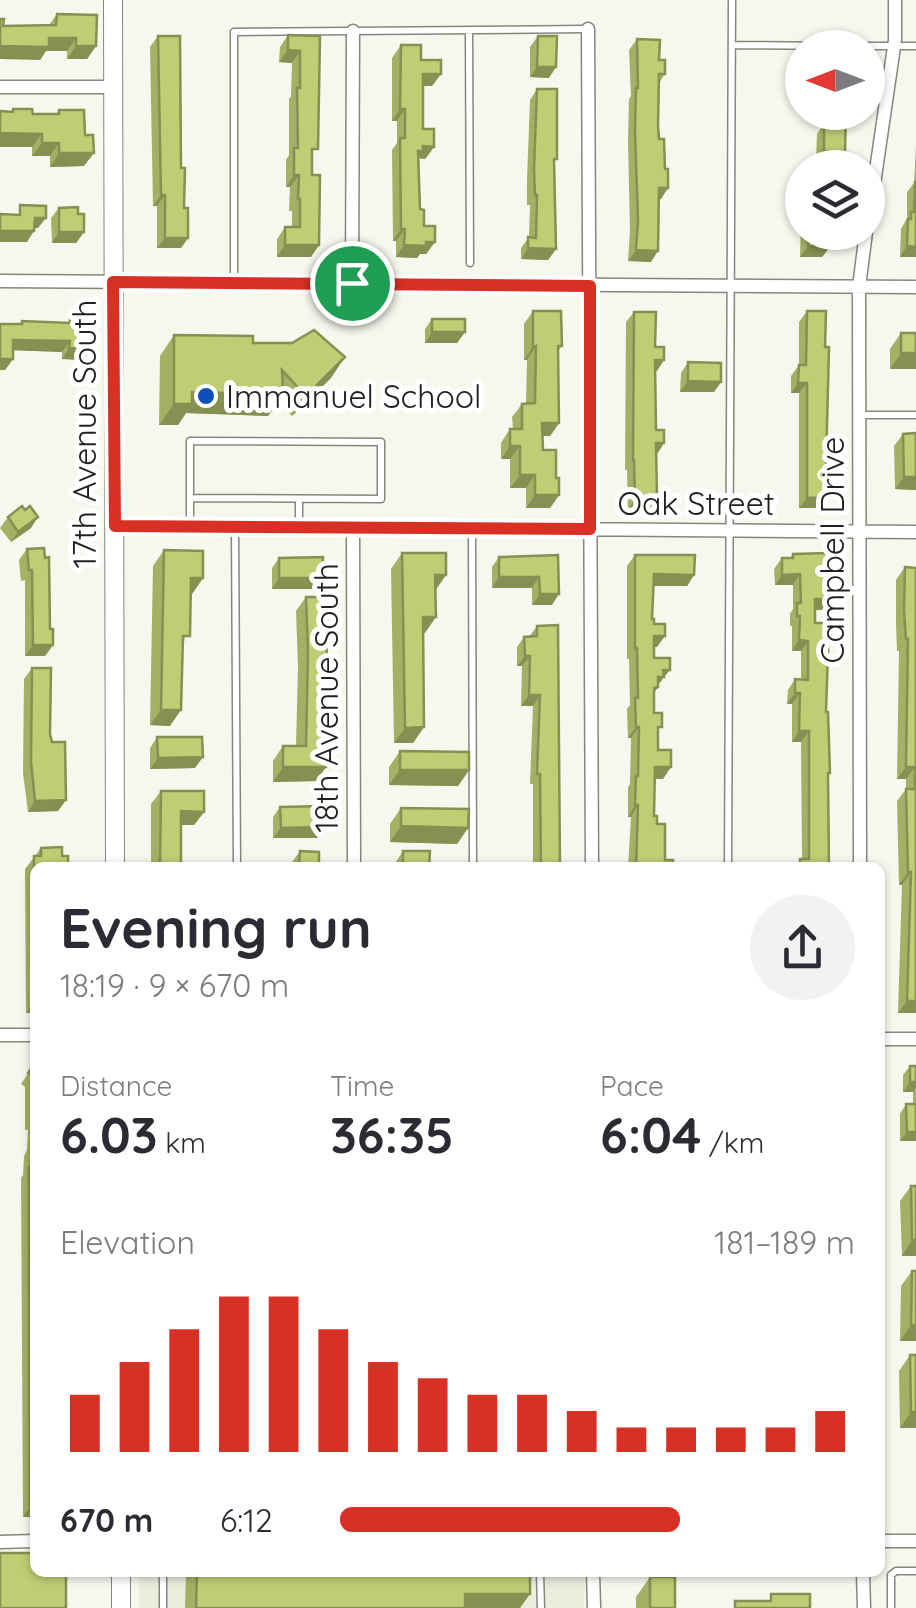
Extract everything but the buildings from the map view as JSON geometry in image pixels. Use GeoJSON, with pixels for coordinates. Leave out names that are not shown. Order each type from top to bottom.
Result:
{"type":"FeatureCollection","features":[{"type":"Feature","properties":{"kind":"street","name":"17th Avenue South"},"geometry":{"type":"LineString","coordinates":[[113,0],[115,862]]}},
{"type":"Feature","properties":{"kind":"street","name":"Campbell Drive"},"geometry":{"type":"LineString","coordinates":[[879,150],[894,46],[894,0]]}},
{"type":"Feature","properties":{"kind":"street"},"geometry":{"type":"LineString","coordinates":[[588,29],[592,862]]}},
{"type":"Feature","properties":{"kind":"street"},"geometry":{"type":"LineString","coordinates":[[352,283],[353,31]]}},
{"type":"Feature","properties":{"kind":"street"},"geometry":{"type":"LineString","coordinates":[[0,87],[113,87]]}},
{"type":"Feature","properties":{"kind":"street","name":"Campbell Drive"},"geometry":{"type":"LineString","coordinates":[[860,862],[858,287],[864,250]]}},
{"type":"Feature","properties":{"kind":"street"},"geometry":{"type":"LineString","coordinates":[[0,282],[916,288]]}},
{"type":"Feature","properties":{"kind":"street","name":"Oak Street"},"geometry":{"type":"LineString","coordinates":[[115,526],[916,532]]}},
{"type":"Feature","properties":{"kind":"street","name":"18th Avenue South"},"geometry":{"type":"LineString","coordinates":[[353,528],[354,862]]}},
{"type":"Feature","properties":{"kind":"street"},"geometry":{"type":"LineString","coordinates":[[0,1035],[30,1036]]}},
{"type":"Feature","properties":{"kind":"street"},"geometry":{"type":"LineString","coordinates":[[885,1039],[916,1039]]}},
{"type":"Feature","properties":{"kind":"street"},"geometry":{"type":"LineString","coordinates":[[885,1540],[916,1541]]}},
{"type":"Feature","properties":{"kind":"street"},"geometry":{"type":"LineString","coordinates":[[0,1542],[30,1541]]}},
{"type":"Feature","properties":{"kind":"street"},"geometry":{"type":"LineString","coordinates":[[120,1577],[121,1608]]}},
{"type":"Feature","properties":{"kind":"street"},"geometry":{"type":"LineString","coordinates":[[594,1577],[594,1608]]}},
{"type":"Feature","properties":{"kind":"street"},"geometry":{"type":"LineString","coordinates":[[864,1577],[864,1608]]}},
{"type":"Feature","properties":{"kind":"lane"},"geometry":{"type":"LineString","coordinates":[[728,862],[732,0]]}},
{"type":"Feature","properties":{"kind":"lane"},"geometry":{"type":"LineString","coordinates":[[234,282],[234,32],[588,29]]}},
{"type":"Feature","properties":{"kind":"lane"},"geometry":{"type":"LineString","coordinates":[[469,30],[470,263]]}},
{"type":"Feature","properties":{"kind":"lane"},"geometry":{"type":"LineString","coordinates":[[732,45],[916,46]]}},
{"type":"Feature","properties":{"kind":"lane"},"geometry":{"type":"LineString","coordinates":[[859,415],[916,415]]}},
{"type":"Feature","properties":{"kind":"lane"},"geometry":{"type":"LineString","coordinates":[[190,498],[381,499],[381,442],[190,441],[190,498],[190,526]]}},
{"type":"Feature","properties":{"kind":"lane"},"geometry":{"type":"LineString","coordinates":[[298,499],[298,527]]}},
{"type":"Feature","properties":{"kind":"lane"},"geometry":{"type":"LineString","coordinates":[[236,526],[237,862]]}},
{"type":"Feature","properties":{"kind":"lane"},"geometry":{"type":"LineString","coordinates":[[472,528],[472,862]]}},
{"type":"Feature","properties":{"kind":"lane"},"geometry":{"type":"LineString","coordinates":[[891,1608],[891,1575],[896,1570],[916,1570]]}},
{"type":"Feature","properties":{"kind":"lane"},"geometry":{"type":"LineString","coordinates":[[163,1577],[163,1608]]}},
{"type":"Feature","properties":{"kind":"lane"},"geometry":{"type":"LineString","coordinates":[[540,1577],[541,1608]]}},
{"type":"Feature","properties":{"kind":"shaded area"},"geometry":{"type":"Polygon","coordinates":[[[139,1577],[585,1577],[584,1608],[139,1608],[139,1577]]]}},
{"type":"Feature","properties":{"kind":"place","name":"Immanuel School"},"geometry":{"type":"Point","coordinates":[206,396]}},
{"type":"Feature","properties":{"kind":"route"},"geometry":{"type":"LineString","coordinates":[[113,282],[352,283],[590,286],[590,529],[115,526],[113,282]]}}]}
